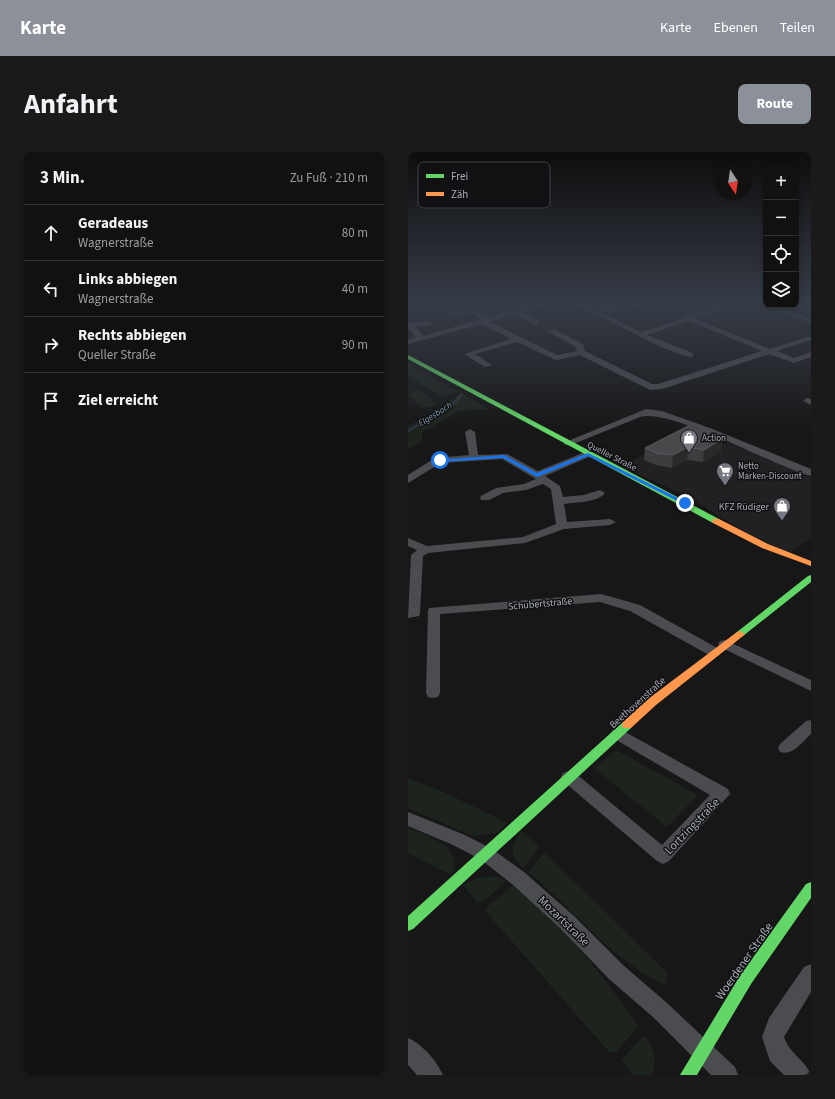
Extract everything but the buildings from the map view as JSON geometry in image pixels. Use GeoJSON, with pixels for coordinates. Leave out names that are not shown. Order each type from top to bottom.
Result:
{"type":"FeatureCollection","features":[{"type":"Feature","properties":{"kind":"main road","name":"Queller Straße"},"geometry":{"type":"LineString","coordinates":[[408,357],[568,444],[765,546],[811,564]]}},
{"type":"Feature","properties":{"kind":"main road","name":"Beethovenstraße"},"geometry":{"type":"LineString","coordinates":[[408,925],[652,702],[811,578]]}},
{"type":"Feature","properties":{"kind":"main road","name":"Woerdener Straße"},"geometry":{"type":"LineString","coordinates":[[688,1075],[734,996],[811,888]]}},
{"type":"Feature","properties":{"kind":"street"},"geometry":{"type":"LineString","coordinates":[[468,354],[498,345]]}},
{"type":"Feature","properties":{"kind":"street"},"geometry":{"type":"LineString","coordinates":[[530,345],[556,358],[581,352],[650,387],[659,387],[789,345]]}},
{"type":"Feature","properties":{"kind":"street"},"geometry":{"type":"LineString","coordinates":[[578,345],[580,346],[581,352]]}},
{"type":"Feature","properties":{"kind":"street"},"geometry":{"type":"LineString","coordinates":[[668,345],[690,355]]}},
{"type":"Feature","properties":{"kind":"street"},"geometry":{"type":"LineString","coordinates":[[751,345],[794,361],[811,354]]}},
{"type":"Feature","properties":{"kind":"street"},"geometry":{"type":"LineString","coordinates":[[459,350],[488,365]]}},
{"type":"Feature","properties":{"kind":"street"},"geometry":{"type":"LineString","coordinates":[[568,444],[637,415],[646,412],[659,413],[707,430],[811,473]]}},
{"type":"Feature","properties":{"kind":"street"},"geometry":{"type":"LineString","coordinates":[[470,432],[474,458]]}},
{"type":"Feature","properties":{"kind":"street"},"geometry":{"type":"LineString","coordinates":[[485,498],[500,490],[526,487],[540,478],[588,454]]}},
{"type":"Feature","properties":{"kind":"street"},"geometry":{"type":"LineString","coordinates":[[408,480],[440,460],[504,456],[556,488],[562,526]]}},
{"type":"Feature","properties":{"kind":"street"},"geometry":{"type":"LineString","coordinates":[[558,501],[586,498],[600,493]]}},
{"type":"Feature","properties":{"kind":"street"},"geometry":{"type":"LineString","coordinates":[[408,614],[414,613],[417,555],[424,550],[524,540],[562,526],[610,522]]}},
{"type":"Feature","properties":{"kind":"street"},"geometry":{"type":"LineString","coordinates":[[408,541],[424,550]]}},
{"type":"Feature","properties":{"kind":"street","name":"Schubertstraße"},"geometry":{"type":"LineString","coordinates":[[433,693],[434,611],[601,598],[635,608],[720,648]]}},
{"type":"Feature","properties":{"kind":"street"},"geometry":{"type":"LineString","coordinates":[[720,648],[811,686]]}},
{"type":"Feature","properties":{"kind":"street"},"geometry":{"type":"LineString","coordinates":[[786,748],[811,726]]}},
{"type":"Feature","properties":{"kind":"street","name":"Lortzingstraße"},"geometry":{"type":"LineString","coordinates":[[570,777],[663,856],[722,794],[618,734]]}},
{"type":"Feature","properties":{"kind":"street","name":"Mozartstraße"},"geometry":{"type":"LineString","coordinates":[[408,819],[459,840],[486,854],[540,897],[616,972],[660,1010],[727,1075]]}},
{"type":"Feature","properties":{"kind":"street"},"geometry":{"type":"LineString","coordinates":[[800,1075],[778,1053],[773,1037],[777,1026],[811,974]]}},
{"type":"Feature","properties":{"kind":"street"},"geometry":{"type":"LineString","coordinates":[[408,1049],[432,1075]]}},
{"type":"Feature","properties":{"kind":"shaded area"},"geometry":{"type":"Polygon","coordinates":[[[408,364],[459,392],[440,396],[408,376],[408,364]]]}},
{"type":"Feature","properties":{"kind":"shaded area"},"geometry":{"type":"Polygon","coordinates":[[[419,390],[430,397],[437,405],[421,408],[408,394],[419,390]]]}},
{"type":"Feature","properties":{"kind":"shaded area"},"geometry":{"type":"Polygon","coordinates":[[[462,393],[489,409],[459,411],[422,433],[422,441],[408,450],[408,425],[419,421],[462,393]]]}},
{"type":"Feature","properties":{"kind":"shaded area"},"geometry":{"type":"Polygon","coordinates":[[[695,429],[811,477],[811,538],[790,553],[745,532],[692,499],[621,466],[695,429]]]}},
{"type":"Feature","properties":{"kind":"shaded area"},"geometry":{"type":"Polygon","coordinates":[[[616,750],[698,795],[667,827],[594,768],[616,750]]]}},
{"type":"Feature","properties":{"kind":"shaded area"},"geometry":{"type":"Polygon","coordinates":[[[408,778],[437,789],[508,823],[496,833],[473,836],[408,808],[408,778]]]}},
{"type":"Feature","properties":{"kind":"shaded area"},"geometry":{"type":"Polygon","coordinates":[[[408,828],[434,839],[443,844],[449,850],[453,857],[454,865],[451,875],[408,853],[408,828]]]}},
{"type":"Feature","properties":{"kind":"shaded area"},"geometry":{"type":"Polygon","coordinates":[[[521,831],[538,844],[539,848],[523,868],[513,854],[513,846],[521,831]]]}},
{"type":"Feature","properties":{"kind":"shaded area"},"geometry":{"type":"Polygon","coordinates":[[[545,852],[668,974],[665,985],[627,962],[610,948],[545,886],[528,872],[545,852]]]}},
{"type":"Feature","properties":{"kind":"shaded area"},"geometry":{"type":"Polygon","coordinates":[[[488,876],[501,878],[506,881],[483,902],[477,902],[463,885],[476,879],[488,876]]]}},
{"type":"Feature","properties":{"kind":"shaded area"},"geometry":{"type":"Polygon","coordinates":[[[513,885],[538,906],[576,945],[639,1026],[616,1052],[610,1053],[486,912],[487,907],[513,885]]]}},
{"type":"Feature","properties":{"kind":"shaded area"},"geometry":{"type":"Polygon","coordinates":[[[644,1035],[653,1049],[655,1059],[654,1070],[652,1075],[633,1075],[622,1060],[644,1035]]]}},
{"type":"Feature","properties":{"kind":"waterway","name":"Elgesbach"},"geometry":{"type":"LineString","coordinates":[[408,431],[455,402],[461,395]]}},
{"type":"Feature","properties":{"kind":"traffic: fast"},"geometry":{"type":"LineString","coordinates":[[408,357],[716,521]]}},
{"type":"Feature","properties":{"kind":"traffic: fast"},"geometry":{"type":"LineString","coordinates":[[740,634],[811,578]]}},
{"type":"Feature","properties":{"kind":"traffic: fast"},"geometry":{"type":"LineString","coordinates":[[408,925],[627,725]]}},
{"type":"Feature","properties":{"kind":"traffic: fast"},"geometry":{"type":"LineString","coordinates":[[688,1075],[746,979],[811,888]]}},
{"type":"Feature","properties":{"kind":"traffic: slow"},"geometry":{"type":"LineString","coordinates":[[716,521],[765,546],[811,564]]}},
{"type":"Feature","properties":{"kind":"traffic: slow"},"geometry":{"type":"LineString","coordinates":[[627,725],[652,702],[740,634]]}},
{"type":"Feature","properties":{"kind":"place","name":"Action"},"geometry":{"type":"Point","coordinates":[689,453]}},
{"type":"Feature","properties":{"kind":"place","name":"Netto Marken-Discount"},"geometry":{"type":"Point","coordinates":[725,486]}},
{"type":"Feature","properties":{"kind":"place","name":"KFZ Rüdiger"},"geometry":{"type":"Point","coordinates":[782,521]}},
{"type":"Feature","properties":{"kind":"route"},"geometry":{"type":"LineString","coordinates":[[440,460],[504,456],[537,475],[588,454],[685,503]]}}]}
